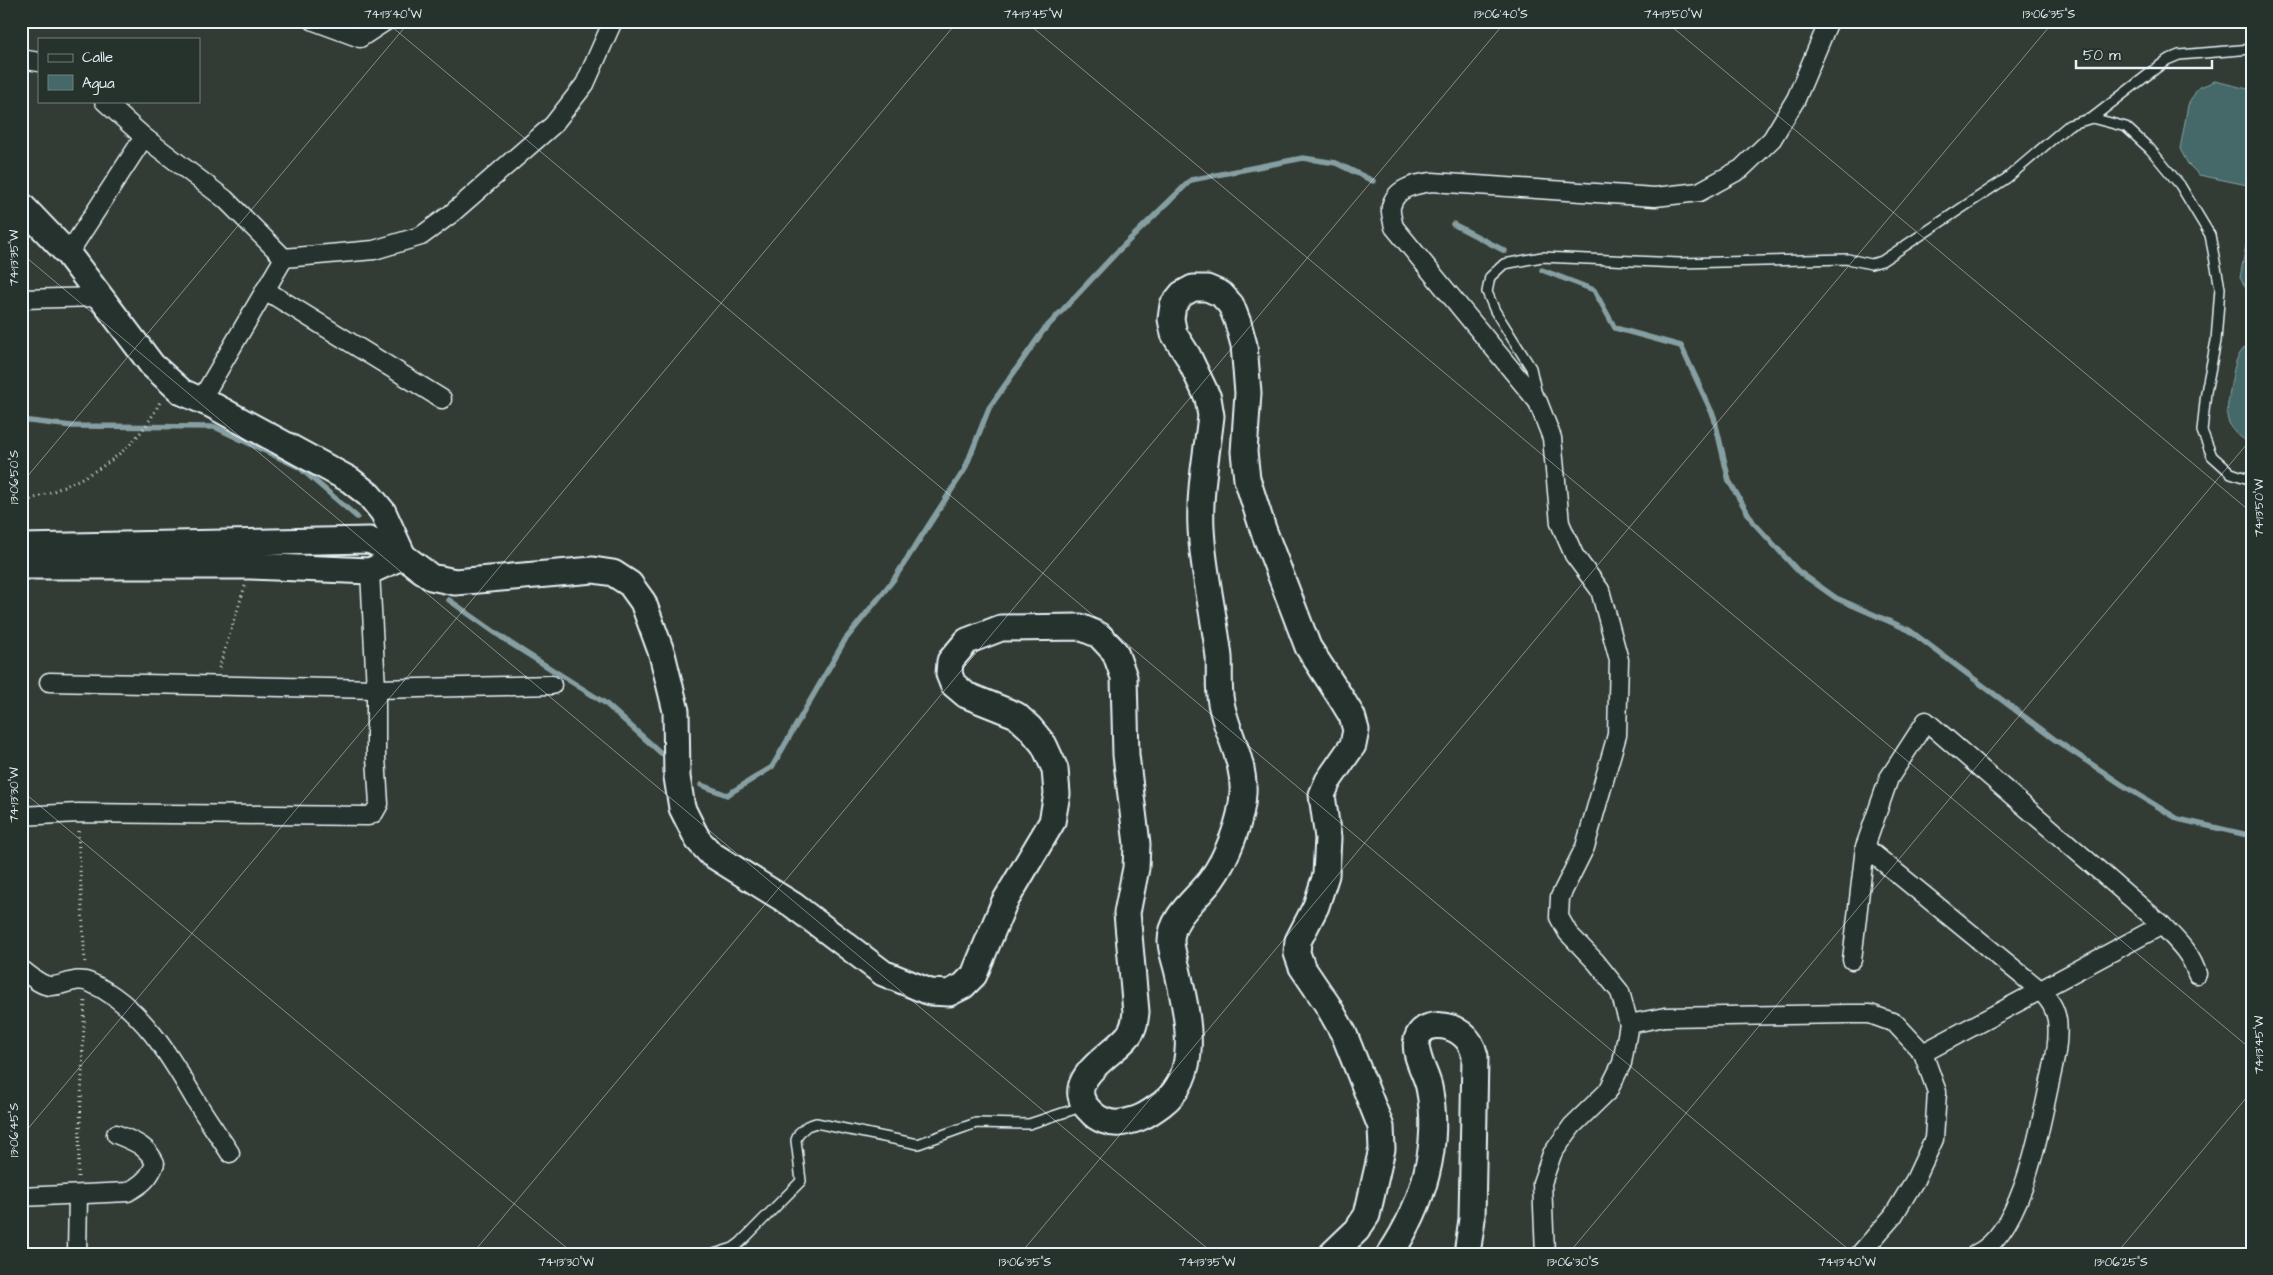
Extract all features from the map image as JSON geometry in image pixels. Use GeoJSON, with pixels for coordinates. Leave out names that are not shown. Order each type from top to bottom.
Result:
{"type":"FeatureCollection","features":[{"type":"Feature","properties":{"kind":"street"},"geometry":{"type":"LineString","coordinates":[[314,21],[360,38],[386,21]]}},
{"type":"Feature","properties":{"kind":"street"},"geometry":{"type":"LineString","coordinates":[[284,258],[374,250],[421,236],[451,214],[553,124],[584,84],[613,21]]}},
{"type":"Feature","properties":{"kind":"street"},"geometry":{"type":"LineString","coordinates":[[1545,1254],[1542,1183],[1552,1154],[1572,1126],[1608,1091],[1622,1064],[1629,1024],[1620,992],[1596,962],[1568,933],[1559,917],[1560,898],[1585,847],[1617,735],[1619,660],[1600,590],[1574,555],[1560,523],[1552,438],[1538,402],[1394,227],[1391,208],[1399,194],[1411,184],[1432,182],[1655,197],[1699,192],[1741,169],[1772,139],[1796,99],[1829,21]]}},
{"type":"Feature","properties":{"kind":"street"},"geometry":{"type":"LineString","coordinates":[[21,59],[38,62]]}},
{"type":"Feature","properties":{"kind":"street"},"geometry":{"type":"LineString","coordinates":[[105,102],[144,137],[225,198],[284,258]]}},
{"type":"Feature","properties":{"kind":"street"},"geometry":{"type":"LineString","coordinates":[[68,254],[144,137]]}},
{"type":"Feature","properties":{"kind":"street"},"geometry":{"type":"LineString","coordinates":[[21,205],[68,254],[152,365],[182,392],[201,400],[350,480],[369,495],[384,512],[403,556]]}},
{"type":"Feature","properties":{"kind":"street"},"geometry":{"type":"LineString","coordinates":[[201,400],[284,258]]}},
{"type":"Feature","properties":{"kind":"street"},"geometry":{"type":"LineString","coordinates":[[21,547],[369,540],[403,556],[420,570],[443,581],[593,570],[613,573],[630,584],[643,602],[662,654],[676,711],[677,777],[682,808],[698,840],[711,854],[793,905],[883,973],[930,992],[949,993],[963,986],[974,975],[1004,903],[1052,822],[1057,794],[1055,769],[1044,745],[1030,728],[1016,716],[966,695],[953,684],[949,674],[950,661],[968,641],[1001,628],[1080,627],[1098,636],[1115,652],[1124,677],[1126,755],[1137,844],[1136,868],[1127,912],[1136,1012],[1135,1025],[1129,1036],[1098,1062],[1086,1076],[1080,1092],[1084,1106],[1095,1117],[1113,1124],[1139,1120],[1165,1102],[1182,1078],[1188,1050],[1185,1006],[1171,940],[1174,928],[1183,912],[1212,879],[1237,826],[1243,793],[1242,765],[1230,738],[1221,702],[1219,660],[1201,527],[1212,416],[1208,398],[1188,356],[1174,334],[1171,319],[1173,305],[1182,294],[1193,288],[1207,288],[1221,294],[1231,305],[1244,345],[1248,393],[1244,452],[1247,480],[1263,529],[1308,647],[1345,704],[1356,730],[1354,745],[1328,781],[1322,795],[1328,838],[1326,875],[1316,906],[1298,941],[1297,953],[1302,968],[1327,1004],[1344,1034],[1381,1127],[1382,1149],[1366,1215],[1357,1230],[1332,1254]]}},
{"type":"Feature","properties":{"kind":"street"},"geometry":{"type":"LineString","coordinates":[[265,290],[442,399]]}},
{"type":"Feature","properties":{"kind":"street"},"geometry":{"type":"LineString","coordinates":[[21,299],[100,297]]}},
{"type":"Feature","properties":{"kind":"street"},"geometry":{"type":"LineString","coordinates":[[21,566],[251,566],[370,571],[403,556]]}},
{"type":"Feature","properties":{"kind":"street"},"geometry":{"type":"LineString","coordinates":[[21,816],[78,812],[368,816],[374,813],[379,804],[370,571]]}},
{"type":"Feature","properties":{"kind":"street"},"geometry":{"type":"LineString","coordinates":[[49,682],[376,689],[552,685]]}},
{"type":"Feature","properties":{"kind":"street"},"geometry":{"type":"LineString","coordinates":[[1852,960],[1865,847],[1889,778],[1926,721],[2162,925],[2181,945],[2193,962],[2196,974]]}},
{"type":"Feature","properties":{"kind":"street"},"geometry":{"type":"LineString","coordinates":[[1865,847],[2041,990],[2052,1004],[2057,1020],[2057,1047],[2034,1157],[2010,1218],[1996,1238],[1976,1254]]}},
{"type":"Feature","properties":{"kind":"street"},"geometry":{"type":"LineString","coordinates":[[1923,1053],[2162,925]]}},
{"type":"Feature","properties":{"kind":"street"},"geometry":{"type":"LineString","coordinates":[[21,969],[38,981],[51,986],[86,980],[101,988],[136,1015],[156,1036],[230,1153]]}},
{"type":"Feature","properties":{"kind":"street"},"geometry":{"type":"LineString","coordinates":[[1629,1024],[1665,1017],[1870,1014],[1895,1023],[1923,1053],[1937,1092],[1934,1139],[1915,1180],[1893,1216],[1860,1254]]}},
{"type":"Feature","properties":{"kind":"street"},"geometry":{"type":"LineString","coordinates":[[1390,1254],[1403,1235],[1424,1188],[1433,1135],[1429,1087],[1416,1047],[1418,1038],[1423,1030],[1436,1025],[1452,1028],[1463,1034],[1472,1044],[1475,1056],[1472,1219],[1467,1254]]}},
{"type":"Feature","properties":{"kind":"street"},"geometry":{"type":"LineString","coordinates":[[21,1197],[128,1192],[142,1185],[151,1174],[155,1163],[150,1152],[142,1145],[116,1134]]}},
{"type":"Feature","properties":{"kind":"street"},"geometry":{"type":"LineString","coordinates":[[77,1254],[78,1195]]}},
{"type":"Feature","properties":{"kind":"lane"},"geometry":{"type":"LineString","coordinates":[[1538,402],[1531,368],[1494,311],[1486,292],[1490,277],[1504,264],[1542,256],[1679,263],[1848,259],[1872,264],[1882,261],[2007,178],[2070,125],[2092,118],[2167,60],[2179,55],[2252,49]]}},
{"type":"Feature","properties":{"kind":"lane"},"geometry":{"type":"LineString","coordinates":[[2092,118],[2126,127],[2150,149],[2180,184],[2210,235],[2220,288],[2216,341],[2206,392],[2202,431],[2212,456],[2231,473],[2252,480]]}},
{"type":"Feature","properties":{"kind":"lane"},"geometry":{"type":"LineString","coordinates":[[714,1254],[732,1248],[741,1242],[800,1180],[796,1140],[799,1133],[806,1126],[816,1123],[831,1125],[918,1144],[976,1123],[1029,1124],[1084,1106]]}},
{"type":"Feature","properties":{"kind":"path"},"geometry":{"type":"LineString","coordinates":[[21,503],[74,484],[120,454],[133,443],[158,406],[170,381]]}},
{"type":"Feature","properties":{"kind":"path"},"geometry":{"type":"LineString","coordinates":[[213,686],[251,566]]}},
{"type":"Feature","properties":{"kind":"path"},"geometry":{"type":"LineString","coordinates":[[78,812],[86,980],[78,1195]]}},
{"type":"Feature","properties":{"kind":"water"},"geometry":{"type":"Polygon","coordinates":[[[2215,81],[2252,90],[2252,186],[2199,175],[2188,164],[2180,149],[2188,105],[2198,88],[2215,81]]]}},
{"type":"Feature","properties":{"kind":"water"},"geometry":{"type":"Polygon","coordinates":[[[2252,228],[2252,297],[2240,278],[2248,234],[2252,228]]]}},
{"type":"Feature","properties":{"kind":"water"},"geometry":{"type":"Polygon","coordinates":[[[2252,342],[2252,443],[2236,433],[2230,425],[2227,416],[2232,378],[2238,357],[2243,349],[2252,342]]]}},
{"type":"Feature","properties":{"kind":"waterway"},"geometry":{"type":"LineString","coordinates":[[701,785],[727,795],[772,767],[845,640],[894,579],[965,469],[989,408],[1043,331],[1117,252],[1191,180],[1303,158],[1336,163],[1373,181]]}},
{"type":"Feature","properties":{"kind":"waterway"},"geometry":{"type":"LineString","coordinates":[[1453,224],[1505,251]]}},
{"type":"Feature","properties":{"kind":"waterway"},"geometry":{"type":"LineString","coordinates":[[1542,270],[1594,290],[1615,328],[1681,346],[1714,417],[1729,481],[1753,522],[1798,571],[1836,598],[1909,630],[2054,739],[2178,819],[2252,836]]}},
{"type":"Feature","properties":{"kind":"waterway"},"geometry":{"type":"LineString","coordinates":[[21,420],[72,426],[215,427],[299,467],[357,517]]}},
{"type":"Feature","properties":{"kind":"waterway"},"geometry":{"type":"LineString","coordinates":[[449,600],[510,643],[605,703],[661,753]]}}]}
